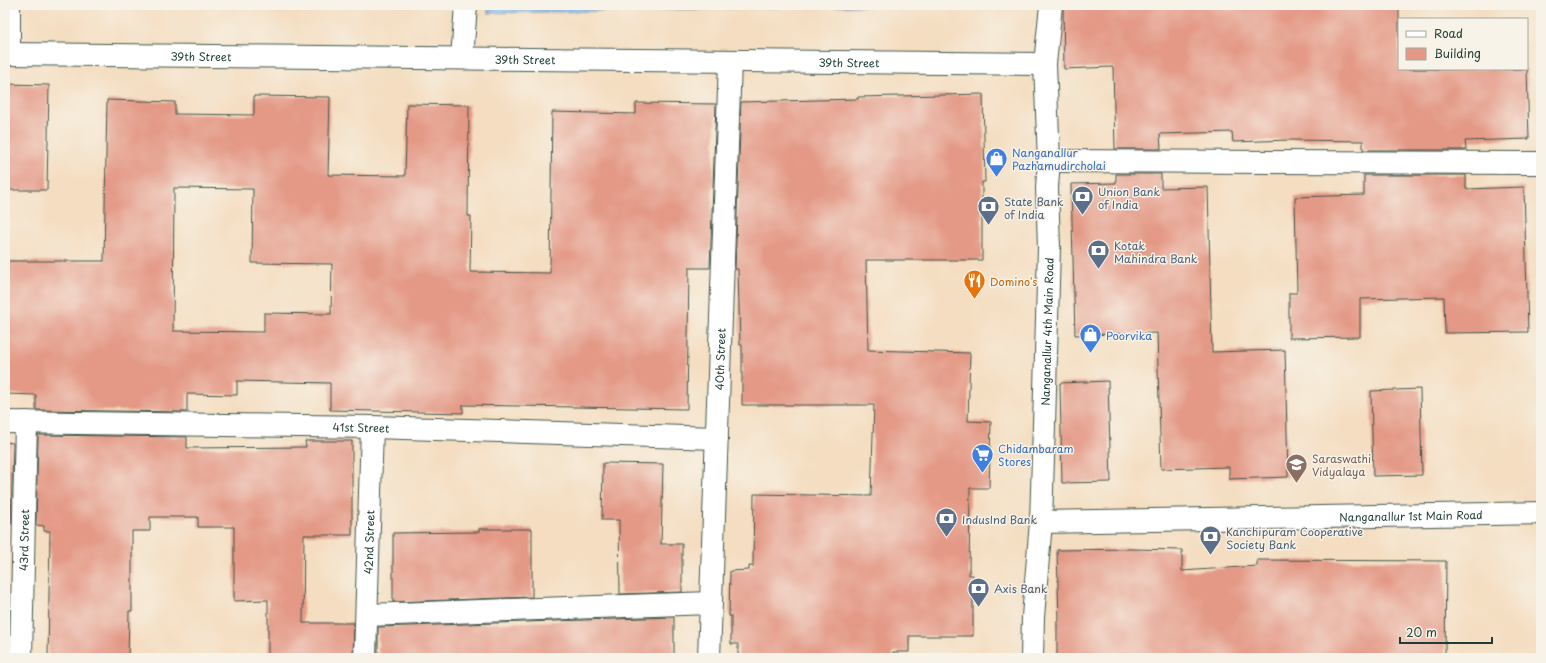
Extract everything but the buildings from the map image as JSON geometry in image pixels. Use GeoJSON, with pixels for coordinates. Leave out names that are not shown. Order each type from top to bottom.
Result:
{"type":"FeatureCollection","features":[{"type":"Feature","properties":{"kind":"street"},"geometry":{"type":"LineString","coordinates":[[7,54],[9,5]]}},
{"type":"Feature","properties":{"kind":"street"},"geometry":{"type":"LineString","coordinates":[[462,58],[466,5]]}},
{"type":"Feature","properties":{"kind":"street","name":"Nanganallur 4th Main Road"},"geometry":{"type":"LineString","coordinates":[[1032,658],[1033,617],[1041,522],[1049,248],[1047,187],[1049,161],[1045,64],[1050,5]]}},
{"type":"Feature","properties":{"kind":"street","name":"39th Street"},"geometry":{"type":"LineString","coordinates":[[7,54],[1045,64]]}},
{"type":"Feature","properties":{"kind":"street","name":"40th Street"},"geometry":{"type":"LineString","coordinates":[[709,658],[730,61]]}},
{"type":"Feature","properties":{"kind":"street"},"geometry":{"type":"LineString","coordinates":[[1049,161],[1541,164]]}},
{"type":"Feature","properties":{"kind":"street","name":"41st Street"},"geometry":{"type":"LineString","coordinates":[[16,422],[372,427],[716,438]]}},
{"type":"Feature","properties":{"kind":"street","name":"43rd Street"},"geometry":{"type":"LineString","coordinates":[[16,422],[20,658]]}},
{"type":"Feature","properties":{"kind":"street","name":"42nd Street"},"geometry":{"type":"LineString","coordinates":[[365,658],[372,427]]}},
{"type":"Feature","properties":{"kind":"street","name":"Nanganallur 1st Main Road"},"geometry":{"type":"LineString","coordinates":[[1041,522],[1541,513]]}},
{"type":"Feature","properties":{"kind":"street"},"geometry":{"type":"LineString","coordinates":[[367,616],[711,603]]}},
{"type":"Feature","properties":{"kind":"water"},"geometry":{"type":"Polygon","coordinates":[[[488,5],[927,5],[488,13],[488,5]]]}},
{"type":"Feature","properties":{"kind":"place","name":"Nanganallur Pazhamudircholai"},"geometry":{"type":"Point","coordinates":[997,178]}},
{"type":"Feature","properties":{"kind":"place","name":"Union Bank of India"},"geometry":{"type":"Point","coordinates":[1083,216]}},
{"type":"Feature","properties":{"kind":"place","name":"State Bank of India"},"geometry":{"type":"Point","coordinates":[989,226]}},
{"type":"Feature","properties":{"kind":"place","name":"Kotak Mahindra Bank"},"geometry":{"type":"Point","coordinates":[1099,270]}},
{"type":"Feature","properties":{"kind":"place","name":"Domino's"},"geometry":{"type":"Point","coordinates":[975,300]}},
{"type":"Feature","properties":{"kind":"place","name":"Poorvika"},"geometry":{"type":"Point","coordinates":[1091,354]}},
{"type":"Feature","properties":{"kind":"place","name":"Chidambaram Stores"},"geometry":{"type":"Point","coordinates":[983,474]}},
{"type":"Feature","properties":{"kind":"place","name":"Saraswathi Vidyalaya"},"geometry":{"type":"Point","coordinates":[1297,484]}},
{"type":"Feature","properties":{"kind":"place","name":"IndusInd Bank"},"geometry":{"type":"Point","coordinates":[946,538]}},
{"type":"Feature","properties":{"kind":"place","name":"Kanchipuram Cooperative Society Bank"},"geometry":{"type":"Point","coordinates":[1210,556]}},
{"type":"Feature","properties":{"kind":"place","name":"Axis Bank"},"geometry":{"type":"Point","coordinates":[979,608]}}]}
